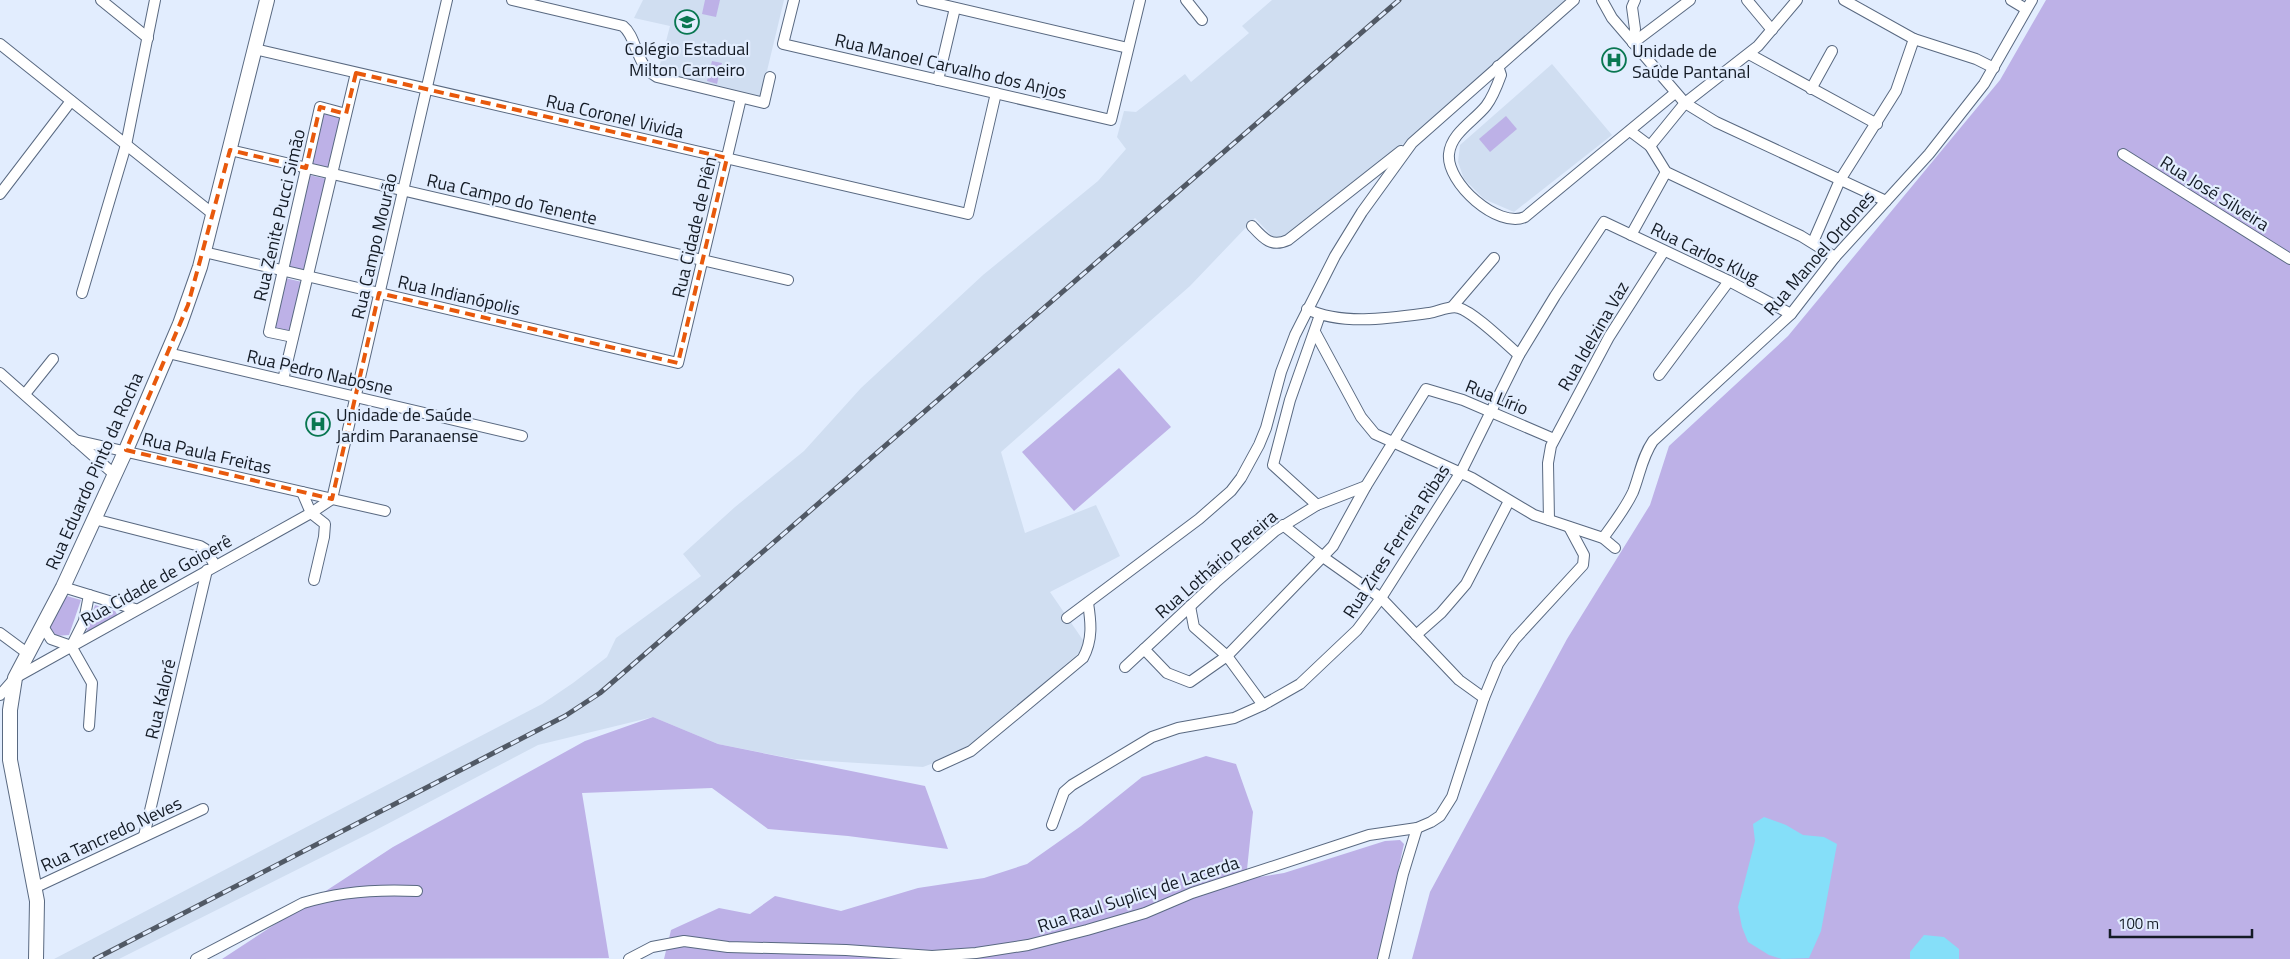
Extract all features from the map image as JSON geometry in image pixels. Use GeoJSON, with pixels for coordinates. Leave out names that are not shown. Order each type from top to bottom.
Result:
{"type":"FeatureCollection","features":[{"type":"Feature","properties":{"kind":"main road","name":"Rua Eduardo Pinto da Rocha"},"geometry":{"type":"LineString","coordinates":[[36,959],[38,913],[10,760],[9,727],[15,678],[62,587],[115,475],[190,298],[204,252],[266,0]]}},
{"type":"Feature","properties":{"kind":"street"},"geometry":{"type":"LineString","coordinates":[[100,0],[148,38]]}},
{"type":"Feature","properties":{"kind":"street"},"geometry":{"type":"LineString","coordinates":[[82,293],[126,145],[155,0]]}},
{"type":"Feature","properties":{"kind":"street","name":"Rua Campo Mourão"},"geometry":{"type":"LineString","coordinates":[[332,499],[447,0]]}},
{"type":"Feature","properties":{"kind":"street"},"geometry":{"type":"LineString","coordinates":[[512,0],[623,26],[628,32],[640,59],[653,75],[764,103],[770,77]]}},
{"type":"Feature","properties":{"kind":"street","name":"Rua Manoel Carvalho dos Anjos"},"geometry":{"type":"LineString","coordinates":[[794,0],[783,44],[1111,120],[1128,48]]}},
{"type":"Feature","properties":{"kind":"street"},"geometry":{"type":"LineString","coordinates":[[922,0],[1128,48],[1140,0]]}},
{"type":"Feature","properties":{"kind":"street"},"geometry":{"type":"LineString","coordinates":[[1186,0],[1202,20]]}},
{"type":"Feature","properties":{"kind":"street"},"geometry":{"type":"LineString","coordinates":[[1252,226],[1264,240],[1276,244],[1288,240],[1412,143],[1574,0]]}},
{"type":"Feature","properties":{"kind":"street"},"geometry":{"type":"LineString","coordinates":[[1602,0],[1612,18],[1685,103],[1716,122],[1886,201]]}},
{"type":"Feature","properties":{"kind":"street"},"geometry":{"type":"LineString","coordinates":[[1633,43],[1635,29],[1632,7],[1635,0]]}},
{"type":"Feature","properties":{"kind":"street"},"geometry":{"type":"LineString","coordinates":[[1633,43],[1690,0]]}},
{"type":"Feature","properties":{"kind":"street"},"geometry":{"type":"LineString","coordinates":[[1747,0],[1772,30]]}},
{"type":"Feature","properties":{"kind":"street"},"geometry":{"type":"LineString","coordinates":[[1650,146],[1685,103],[1749,54],[1797,0]]}},
{"type":"Feature","properties":{"kind":"street"},"geometry":{"type":"LineString","coordinates":[[1844,0],[1914,40],[1976,59],[1994,68]]}},
{"type":"Feature","properties":{"kind":"street"},"geometry":{"type":"LineString","coordinates":[[2011,0],[2026,10]]}},
{"type":"Feature","properties":{"kind":"street","name":"Rua Manoel Ordones"},"geometry":{"type":"LineString","coordinates":[[1603,538],[1627,503],[1640,464],[1653,441],[1791,314],[1835,257],[1929,154],[1970,103],[1994,68],[2032,0]]}},
{"type":"Feature","properties":{"kind":"street"},"geometry":{"type":"LineString","coordinates":[[938,80],[955,8]]}},
{"type":"Feature","properties":{"kind":"street"},"geometry":{"type":"LineString","coordinates":[[1813,242],[1840,180],[1896,91],[1914,40]]}},
{"type":"Feature","properties":{"kind":"street"},"geometry":{"type":"LineString","coordinates":[[0,44],[213,214]]}},
{"type":"Feature","properties":{"kind":"street","name":"Rua Coronel Vivida"},"geometry":{"type":"LineString","coordinates":[[255,49],[968,214],[996,94]]}},
{"type":"Feature","properties":{"kind":"street"},"geometry":{"type":"LineString","coordinates":[[1811,89],[1832,51]]}},
{"type":"Feature","properties":{"kind":"street"},"geometry":{"type":"LineString","coordinates":[[1749,54],[1877,124]]}},
{"type":"Feature","properties":{"kind":"street"},"geometry":{"type":"LineString","coordinates":[[1498,66],[1501,75],[1491,98],[1457,137],[1452,145],[1449,164],[1453,175],[1468,193],[1500,216],[1512,220],[1525,217],[1675,93]]}},
{"type":"Feature","properties":{"kind":"street"},"geometry":{"type":"LineString","coordinates":[[283,380],[356,73]]}},
{"type":"Feature","properties":{"kind":"street","name":"Rua Cidade de Piên"},"geometry":{"type":"LineString","coordinates":[[678,363],[741,98]]}},
{"type":"Feature","properties":{"kind":"street"},"geometry":{"type":"LineString","coordinates":[[0,194],[72,101]]}},
{"type":"Feature","properties":{"kind":"street","name":"Rua Zenite Pucci Simão"},"geometry":{"type":"LineString","coordinates":[[293,337],[268,332],[320,108],[346,114]]}},
{"type":"Feature","properties":{"kind":"street"},"geometry":{"type":"LineString","coordinates":[[1630,131],[1650,146],[1666,172],[1813,242],[1835,257]]}},
{"type":"Feature","properties":{"kind":"street"},"geometry":{"type":"LineString","coordinates":[[1067,618],[1210,511],[1241,478],[1266,428],[1287,354],[1307,309],[1350,232],[1412,143]]}},
{"type":"Feature","properties":{"kind":"street","name":"Rua Campo do Tenente"},"geometry":{"type":"LineString","coordinates":[[230,150],[788,280]]}},
{"type":"Feature","properties":{"kind":"street","name":"Rua José Silveira"},"geometry":{"type":"LineString","coordinates":[[2123,154],[2290,259]]}},
{"type":"Feature","properties":{"kind":"street"},"geometry":{"type":"LineString","coordinates":[[1631,235],[1666,172]]}},
{"type":"Feature","properties":{"kind":"street","name":"Rua Carlos Klug"},"geometry":{"type":"LineString","coordinates":[[1604,222],[1791,314]]}},
{"type":"Feature","properties":{"kind":"street","name":"Rua Zires Ferreira Ribas"},"geometry":{"type":"LineString","coordinates":[[1052,824],[1059,803],[1068,788],[1141,742],[1178,728],[1234,718],[1263,705],[1300,684],[1357,630],[1381,598],[1461,472],[1519,355],[1604,222]]}},
{"type":"Feature","properties":{"kind":"street","name":"Rua Idelzina Vaz"},"geometry":{"type":"LineString","coordinates":[[1549,520],[1548,463],[1550,446],[1609,337],[1664,251]]}},
{"type":"Feature","properties":{"kind":"street","name":"Rua Indianópolis"},"geometry":{"type":"LineString","coordinates":[[204,252],[678,363]]}},
{"type":"Feature","properties":{"kind":"street"},"geometry":{"type":"LineString","coordinates":[[1307,309],[1320,315],[1351,320],[1430,313],[1454,306],[1494,258]]}},
{"type":"Feature","properties":{"kind":"street"},"geometry":{"type":"LineString","coordinates":[[1660,375],[1729,282]]}},
{"type":"Feature","properties":{"kind":"street"},"geometry":{"type":"LineString","coordinates":[[1454,306],[1468,313],[1519,355]]}},
{"type":"Feature","properties":{"kind":"street"},"geometry":{"type":"LineString","coordinates":[[1318,505],[1273,465],[1290,400],[1320,315]]}},
{"type":"Feature","properties":{"kind":"street"},"geometry":{"type":"LineString","coordinates":[[1315,332],[1366,424],[1375,434],[1461,472],[1509,502],[1549,520],[1603,538],[1615,548]]}},
{"type":"Feature","properties":{"kind":"street","name":"Rua Pedro Nabosne"},"geometry":{"type":"LineString","coordinates":[[168,353],[522,436]]}},
{"type":"Feature","properties":{"kind":"street"},"geometry":{"type":"LineString","coordinates":[[24,394],[53,359]]}},
{"type":"Feature","properties":{"kind":"street"},"geometry":{"type":"LineString","coordinates":[[0,373],[115,475]]}},
{"type":"Feature","properties":{"kind":"street","name":"Rua Lírio"},"geometry":{"type":"LineString","coordinates":[[1394,443],[1426,389],[1491,412],[1554,439]]}},
{"type":"Feature","properties":{"kind":"street","name":"Rua Paula Freitas"},"geometry":{"type":"LineString","coordinates":[[75,440],[126,450],[385,512]]}},
{"type":"Feature","properties":{"kind":"street"},"geometry":{"type":"LineString","coordinates":[[1144,649],[1167,673],[1190,682],[1227,656],[1323,557],[1338,538],[1366,486],[1394,443]]}},
{"type":"Feature","properties":{"kind":"street","name":"Rua Lothário Pereira"},"geometry":{"type":"LineString","coordinates":[[1124,668],[1190,606],[1283,525],[1318,505],[1366,486]]}},
{"type":"Feature","properties":{"kind":"street"},"geometry":{"type":"LineString","coordinates":[[302,492],[311,513],[322,520],[326,529],[314,580]]}},
{"type":"Feature","properties":{"kind":"street","name":"Rua Cidade de Goioerê"},"geometry":{"type":"LineString","coordinates":[[0,695],[15,678],[135,609],[311,513],[332,499]]}},
{"type":"Feature","properties":{"kind":"street"},"geometry":{"type":"LineString","coordinates":[[1416,635],[1441,613],[1466,584],[1509,502]]}},
{"type":"Feature","properties":{"kind":"street"},"geometry":{"type":"LineString","coordinates":[[94,519],[200,546],[205,549],[211,568]]}},
{"type":"Feature","properties":{"kind":"street"},"geometry":{"type":"LineString","coordinates":[[1283,525],[1323,557],[1381,598],[1459,680],[1484,698],[1498,664],[1515,639],[1583,565],[1584,555],[1569,527]]}},
{"type":"Feature","properties":{"kind":"street","name":"Rua Kaloré"},"geometry":{"type":"LineString","coordinates":[[144,836],[211,568]]}},
{"type":"Feature","properties":{"kind":"street"},"geometry":{"type":"LineString","coordinates":[[62,587],[135,609]]}},
{"type":"Feature","properties":{"kind":"street"},"geometry":{"type":"LineString","coordinates":[[72,646],[84,621],[89,595]]}},
{"type":"Feature","properties":{"kind":"street"},"geometry":{"type":"LineString","coordinates":[[938,766],[971,751],[1083,658],[1089,647],[1090,639],[1088,603]]}},
{"type":"Feature","properties":{"kind":"street"},"geometry":{"type":"LineString","coordinates":[[1190,606],[1194,627],[1227,656],[1263,705]]}},
{"type":"Feature","properties":{"kind":"street"},"geometry":{"type":"LineString","coordinates":[[42,625],[51,639],[72,646],[92,683],[89,726]]}},
{"type":"Feature","properties":{"kind":"street"},"geometry":{"type":"LineString","coordinates":[[0,633],[27,653]]}},
{"type":"Feature","properties":{"kind":"street","name":"Rua Raul Suplicy de Lacerda"},"geometry":{"type":"LineString","coordinates":[[629,959],[652,947],[673,943],[698,949],[712,945],[932,956],[1005,949],[1057,938],[1137,915],[1192,893],[1369,835],[1417,828],[1431,822],[1440,816],[1452,797],[1484,698]]}},
{"type":"Feature","properties":{"kind":"street","name":"Rua Tancredo Neves"},"geometry":{"type":"LineString","coordinates":[[34,888],[203,809]]}},
{"type":"Feature","properties":{"kind":"street"},"geometry":{"type":"LineString","coordinates":[[1383,959],[1394,920],[1403,874],[1417,828]]}},
{"type":"Feature","properties":{"kind":"street"},"geometry":{"type":"LineString","coordinates":[[196,959],[303,903],[366,890],[417,890]]}},
{"type":"Feature","properties":{"kind":"highlighted area"},"geometry":{"type":"Polygon","coordinates":[[[356,73],[727,158],[678,363],[379,293],[332,499],[126,450],[188,305],[230,150],[306,168],[320,107],[346,114],[356,73]]]}},
{"type":"Feature","properties":{"kind":"shaded area"},"geometry":{"type":"Polygon","coordinates":[[[643,0],[784,0],[760,100],[657,76],[670,26],[634,18],[643,0]]]}},
{"type":"Feature","properties":{"kind":"shaded area"},"geometry":{"type":"Polygon","coordinates":[[[705,0],[720,0],[716,17],[702,14],[705,0]]]}},
{"type":"Feature","properties":{"kind":"shaded area"},"geometry":{"type":"Polygon","coordinates":[[[1272,0],[1568,0],[1408,140],[1330,204],[1283,238],[1277,239],[1272,236],[1255,218],[1190,286],[1001,452],[1025,533],[1096,505],[1120,556],[1050,592],[1087,646],[965,751],[923,767],[794,759],[718,744],[653,717],[538,745],[374,831],[119,959],[54,959],[542,704],[607,657],[616,638],[701,576],[683,554],[735,507],[804,451],[861,388],[983,275],[1098,181],[1126,149],[1117,137],[1124,111],[1136,112],[1185,74],[1191,82],[1249,33],[1242,26],[1272,0]]]}},
{"type":"Feature","properties":{"kind":"shaded area"},"geometry":{"type":"Polygon","coordinates":[[[2046,0],[2290,0],[2290,959],[1412,959],[1430,892],[1567,639],[1650,505],[1669,446],[1788,336],[2000,80],[2046,0]]]}},
{"type":"Feature","properties":{"kind":"shaded area"},"geometry":{"type":"Polygon","coordinates":[[[712,61],[722,63],[717,84],[707,81],[712,61]]]}},
{"type":"Feature","properties":{"kind":"shaded area"},"geometry":{"type":"Polygon","coordinates":[[[1552,64],[1612,135],[1514,212],[1484,199],[1464,179],[1458,162],[1460,145],[1552,64]]]}},
{"type":"Feature","properties":{"kind":"shaded area"},"geometry":{"type":"Polygon","coordinates":[[[324,114],[341,118],[329,168],[312,165],[324,114]]]}},
{"type":"Feature","properties":{"kind":"shaded area"},"geometry":{"type":"Polygon","coordinates":[[[1506,116],[1517,129],[1490,152],[1479,139],[1506,116]]]}},
{"type":"Feature","properties":{"kind":"shaded area"},"geometry":{"type":"Polygon","coordinates":[[[309,175],[327,179],[305,271],[288,267],[309,175]]]}},
{"type":"Feature","properties":{"kind":"shaded area"},"geometry":{"type":"Polygon","coordinates":[[[285,278],[302,282],[290,334],[273,330],[285,278]]]}},
{"type":"Feature","properties":{"kind":"shaded area"},"geometry":{"type":"Polygon","coordinates":[[[1119,368],[1171,427],[1074,511],[1022,452],[1119,368]]]}},
{"type":"Feature","properties":{"kind":"shaded area"},"geometry":{"type":"Polygon","coordinates":[[[67,596],[81,600],[69,635],[56,636],[50,627],[51,623],[58,606],[67,596]]]}},
{"type":"Feature","properties":{"kind":"shaded area"},"geometry":{"type":"Polygon","coordinates":[[[95,605],[115,611],[118,616],[86,633],[95,605]]]}},
{"type":"Feature","properties":{"kind":"shaded area"},"geometry":{"type":"Polygon","coordinates":[[[653,717],[718,744],[925,786],[948,849],[848,836],[768,829],[712,788],[582,793],[609,958],[222,959],[393,847],[585,741],[653,717]]]}},
{"type":"Feature","properties":{"kind":"shaded area"},"geometry":{"type":"Polygon","coordinates":[[[1206,756],[1236,764],[1253,812],[1246,879],[1284,873],[1385,841],[1400,840],[1404,844],[1389,916],[1377,959],[664,959],[671,930],[719,908],[750,914],[775,896],[841,911],[918,888],[984,878],[1027,864],[1081,826],[1142,777],[1206,756]]]}},
{"type":"Feature","properties":{"kind":"water"},"geometry":{"type":"Polygon","coordinates":[[[1764,817],[1786,825],[1803,835],[1824,837],[1837,844],[1821,931],[1809,958],[1782,959],[1769,955],[1748,942],[1742,927],[1738,907],[1755,841],[1753,824],[1764,817]]]}},
{"type":"Feature","properties":{"kind":"water"},"geometry":{"type":"Polygon","coordinates":[[[1924,935],[1944,937],[1959,949],[1959,959],[1910,959],[1910,952],[1924,935]]]}},
{"type":"Feature","properties":{"kind":"railway"},"geometry":{"type":"LineString","coordinates":[[95,959],[565,716],[600,693],[1399,0]]}},
{"type":"Feature","properties":{"kind":"place","name":"Colégio Estadual Milton Carneiro"},"geometry":{"type":"Point","coordinates":[687,22]}},
{"type":"Feature","properties":{"kind":"place","name":"Unidade de Saúde Pantanal"},"geometry":{"type":"Point","coordinates":[1614,60]}},
{"type":"Feature","properties":{"kind":"place","name":"Unidade de Saúde Jardim Paranaense"},"geometry":{"type":"Point","coordinates":[318,424]}}]}
